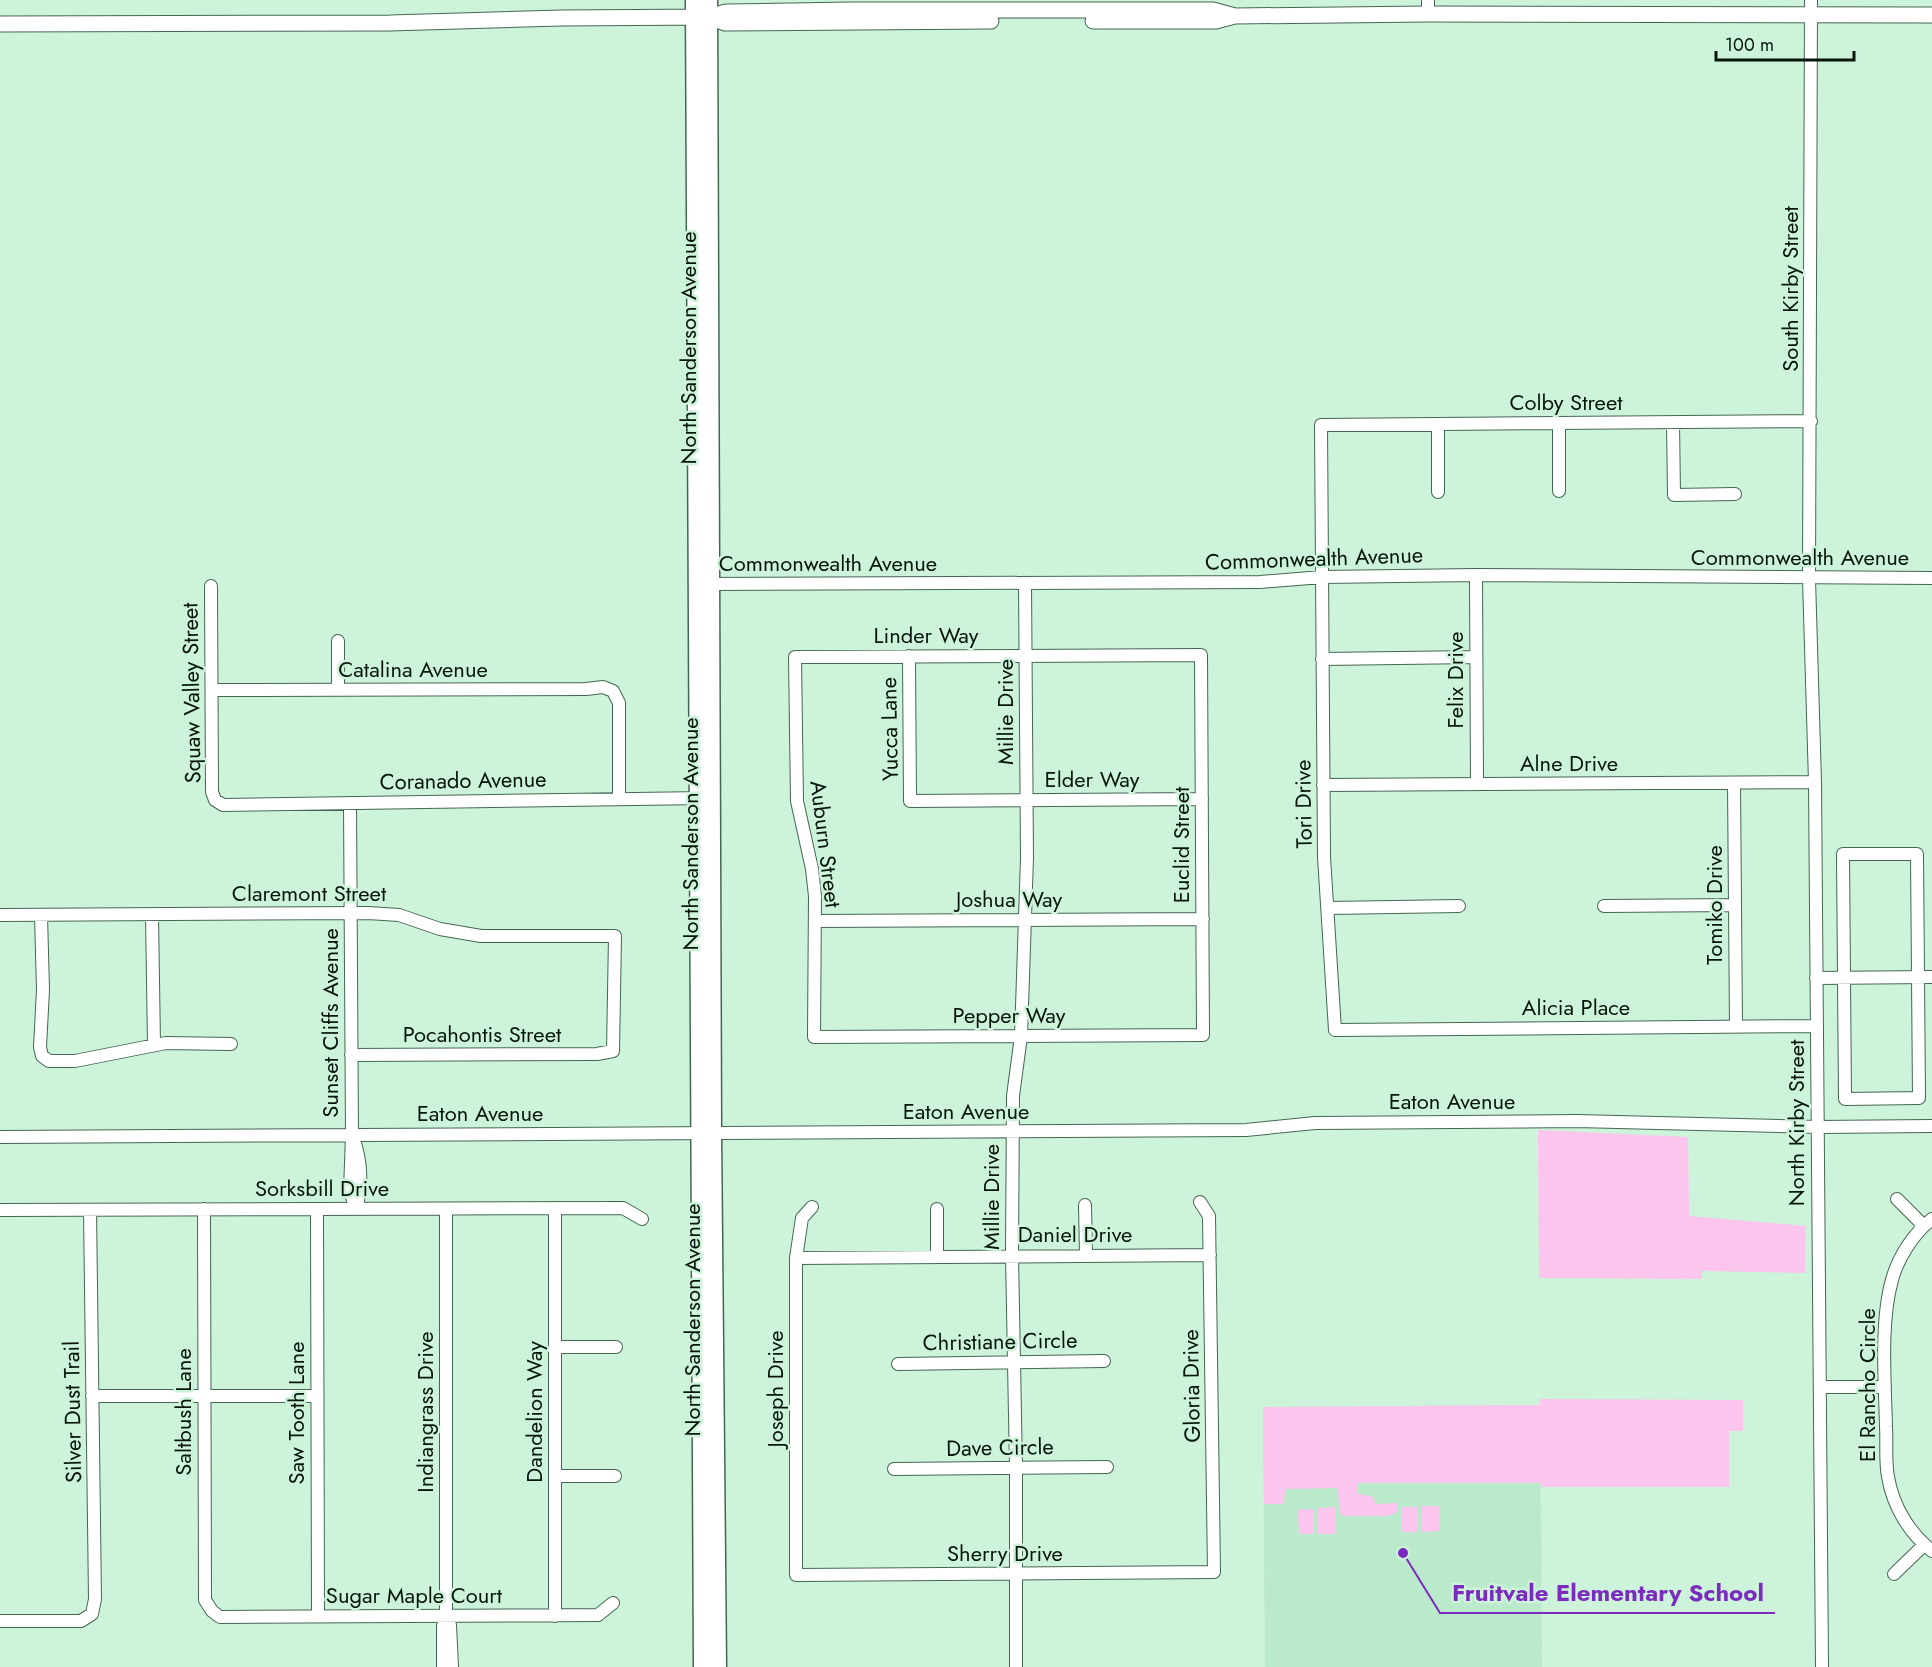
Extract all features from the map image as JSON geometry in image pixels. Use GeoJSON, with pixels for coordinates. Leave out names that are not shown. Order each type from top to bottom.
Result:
{"type":"FeatureCollection","features":[{"type":"Feature","properties":{"kind":"highway","name":"North Sanderson Avenue"},"geometry":{"type":"LineString","coordinates":[[702,8],[706,1133],[702,1667]]}},
{"type":"Feature","properties":{"kind":"highway","name":"North Sanderson Avenue"},"geometry":{"type":"LineString","coordinates":[[706,1133],[718,1667]]}},
{"type":"Feature","properties":{"kind":"main road"},"geometry":{"type":"LineString","coordinates":[[0,24],[379,23],[561,18],[702,8],[726,12],[1189,5],[1235,16]]}},
{"type":"Feature","properties":{"kind":"main road"},"geometry":{"type":"LineString","coordinates":[[702,8],[725,23],[1016,20],[1216,21],[1235,16],[1428,7],[1812,16],[1932,15]]}},
{"type":"Feature","properties":{"kind":"street","name":"South Kirby Street"},"geometry":{"type":"LineString","coordinates":[[1809,579],[1811,0]]}},
{"type":"Feature","properties":{"kind":"street"},"geometry":{"type":"LineString","coordinates":[[1673,422],[1674,495],[1735,494]]}},
{"type":"Feature","properties":{"kind":"street","name":"Colby Street"},"geometry":{"type":"LineString","coordinates":[[1321,425],[1811,422]]}},
{"type":"Feature","properties":{"kind":"street"},"geometry":{"type":"LineString","coordinates":[[1559,423],[1559,491]]}},
{"type":"Feature","properties":{"kind":"street"},"geometry":{"type":"LineString","coordinates":[[1438,424],[1438,492]]}},
{"type":"Feature","properties":{"kind":"street","name":"Tori Drive"},"geometry":{"type":"LineString","coordinates":[[1321,425],[1324,857],[1335,1030]]}},
{"type":"Feature","properties":{"kind":"street","name":"Commonwealth Avenue"},"geometry":{"type":"LineString","coordinates":[[704,584],[1260,582],[1322,578],[1476,575],[1809,579],[1932,578]]}},
{"type":"Feature","properties":{"kind":"street","name":"Felix Drive"},"geometry":{"type":"LineString","coordinates":[[1476,575],[1477,784]]}},
{"type":"Feature","properties":{"kind":"street","name":"North Kirby Street"},"geometry":{"type":"LineString","coordinates":[[1809,579],[1815,782],[1822,1667]]}},
{"type":"Feature","properties":{"kind":"street","name":"Millie Drive"},"geometry":{"type":"LineString","coordinates":[[1016,1667],[1016,1469],[1012,1256],[1013,1096],[1020,1036],[1027,800],[1025,583]]}},
{"type":"Feature","properties":{"kind":"street","name":"Squaw Valley Street"},"geometry":{"type":"LineString","coordinates":[[211,586],[212,792],[215,800]]}},
{"type":"Feature","properties":{"kind":"street"},"geometry":{"type":"LineString","coordinates":[[338,641],[338,690]]}},
{"type":"Feature","properties":{"kind":"street","name":"Linder Way"},"geometry":{"type":"LineString","coordinates":[[795,657],[1202,655]]}},
{"type":"Feature","properties":{"kind":"street","name":"Euclid Street"},"geometry":{"type":"LineString","coordinates":[[1202,655],[1203,1035]]}},
{"type":"Feature","properties":{"kind":"street","name":"Yucca Lane"},"geometry":{"type":"LineString","coordinates":[[909,656],[910,801]]}},
{"type":"Feature","properties":{"kind":"street","name":"Auburn Street"},"geometry":{"type":"LineString","coordinates":[[795,657],[796,788],[799,817],[814,881],[814,1037]]}},
{"type":"Feature","properties":{"kind":"street"},"geometry":{"type":"LineString","coordinates":[[1322,658],[1476,657]]}},
{"type":"Feature","properties":{"kind":"street","name":"Catalina Avenue"},"geometry":{"type":"LineString","coordinates":[[212,690],[586,689],[603,687],[614,691],[619,703],[619,799]]}},
{"type":"Feature","properties":{"kind":"street","name":"Alne Drive"},"geometry":{"type":"LineString","coordinates":[[1323,785],[1815,782]]}},
{"type":"Feature","properties":{"kind":"street","name":"Tomiko Drive"},"geometry":{"type":"LineString","coordinates":[[1734,783],[1736,1027]]}},
{"type":"Feature","properties":{"kind":"street","name":"Coranado Avenue"},"geometry":{"type":"LineString","coordinates":[[215,800],[223,805],[705,798]]}},
{"type":"Feature","properties":{"kind":"street","name":"Elder Way"},"geometry":{"type":"LineString","coordinates":[[910,801],[1202,799]]}},
{"type":"Feature","properties":{"kind":"street","name":"Sunset Cliffs Avenue"},"geometry":{"type":"LineString","coordinates":[[350,803],[352,1135],[350,1191],[356,1209]]}},
{"type":"Feature","properties":{"kind":"street"},"geometry":{"type":"LineString","coordinates":[[1843,854],[1917,854],[1918,977],[1919,1098],[1845,1099],[1843,854]]}},
{"type":"Feature","properties":{"kind":"street"},"geometry":{"type":"LineString","coordinates":[[1604,906],[1735,905]]}},
{"type":"Feature","properties":{"kind":"street"},"geometry":{"type":"LineString","coordinates":[[1328,908],[1459,906]]}},
{"type":"Feature","properties":{"kind":"street","name":"Claremont Street"},"geometry":{"type":"LineString","coordinates":[[0,915],[350,912],[399,915],[440,929],[481,936],[615,936],[613,1051]]}},
{"type":"Feature","properties":{"kind":"street"},"geometry":{"type":"LineString","coordinates":[[152,914],[154,1045]]}},
{"type":"Feature","properties":{"kind":"street"},"geometry":{"type":"LineString","coordinates":[[41,915],[43,990],[40,1047],[42,1056],[49,1061],[75,1061],[166,1043],[231,1044]]}},
{"type":"Feature","properties":{"kind":"street","name":"Joshua Way"},"geometry":{"type":"LineString","coordinates":[[815,921],[1203,919]]}},
{"type":"Feature","properties":{"kind":"street"},"geometry":{"type":"LineString","coordinates":[[1816,978],[1932,977]]}},
{"type":"Feature","properties":{"kind":"street","name":"Alicia Place"},"geometry":{"type":"LineString","coordinates":[[1335,1030],[1817,1026]]}},
{"type":"Feature","properties":{"kind":"street","name":"Pepper Way"},"geometry":{"type":"LineString","coordinates":[[814,1037],[1203,1035]]}},
{"type":"Feature","properties":{"kind":"street","name":"Pocahontis Street"},"geometry":{"type":"LineString","coordinates":[[351,1055],[597,1054],[613,1051]]}},
{"type":"Feature","properties":{"kind":"street","name":"Eaton Avenue"},"geometry":{"type":"LineString","coordinates":[[0,1137],[1246,1130],[1315,1124],[1577,1121],[1818,1127],[1932,1126]]}},
{"type":"Feature","properties":{"kind":"street"},"geometry":{"type":"LineString","coordinates":[[1897,1199],[1928,1222]]}},
{"type":"Feature","properties":{"kind":"street","name":"Gloria Drive"},"geometry":{"type":"LineString","coordinates":[[1200,1202],[1209,1216],[1214,1572]]}},
{"type":"Feature","properties":{"kind":"street"},"geometry":{"type":"LineString","coordinates":[[1085,1204],[1086,1256]]}},
{"type":"Feature","properties":{"kind":"street","name":"Joseph Drive"},"geometry":{"type":"LineString","coordinates":[[796,1575],[796,1258],[802,1218],[812,1207]]}},
{"type":"Feature","properties":{"kind":"street","name":"Dandelion Way"},"geometry":{"type":"LineString","coordinates":[[555,1208],[555,1616]]}},
{"type":"Feature","properties":{"kind":"street","name":"Sorksbill Drive"},"geometry":{"type":"LineString","coordinates":[[0,1210],[623,1208],[642,1219]]}},
{"type":"Feature","properties":{"kind":"street","name":"Saltbush Lane"},"geometry":{"type":"LineString","coordinates":[[204,1209],[205,1600],[212,1611]]}},
{"type":"Feature","properties":{"kind":"street","name":"Saw Tooth Lane"},"geometry":{"type":"LineString","coordinates":[[317,1209],[318,1616]]}},
{"type":"Feature","properties":{"kind":"street","name":"Indiangrass Drive"},"geometry":{"type":"LineString","coordinates":[[443,1667],[443,1626],[446,1616],[446,1209]]}},
{"type":"Feature","properties":{"kind":"street"},"geometry":{"type":"LineString","coordinates":[[937,1209],[937,1256]]}},
{"type":"Feature","properties":{"kind":"street","name":"Silver Dust Trail"},"geometry":{"type":"LineString","coordinates":[[0,1621],[81,1621],[92,1614],[95,1599],[90,1210]]}},
{"type":"Feature","properties":{"kind":"street","name":"El Rancho Circle"},"geometry":{"type":"LineString","coordinates":[[1928,1222],[1898,1262],[1892,1280],[1886,1313],[1885,1387],[1888,1477],[1899,1510],[1911,1531],[1928,1548]]}},
{"type":"Feature","properties":{"kind":"street","name":"Daniel Drive"},"geometry":{"type":"LineString","coordinates":[[796,1258],[1210,1256]]}},
{"type":"Feature","properties":{"kind":"street"},"geometry":{"type":"LineString","coordinates":[[555,1347],[616,1347]]}},
{"type":"Feature","properties":{"kind":"street","name":"Christiane Circle"},"geometry":{"type":"LineString","coordinates":[[898,1364],[1104,1361]]}},
{"type":"Feature","properties":{"kind":"street"},"geometry":{"type":"LineString","coordinates":[[1820,1387],[1885,1387]]}},
{"type":"Feature","properties":{"kind":"street"},"geometry":{"type":"LineString","coordinates":[[92,1396],[317,1396]]}},
{"type":"Feature","properties":{"kind":"street","name":"Dave Circle"},"geometry":{"type":"LineString","coordinates":[[894,1469],[1107,1467]]}},
{"type":"Feature","properties":{"kind":"street"},"geometry":{"type":"LineString","coordinates":[[555,1476],[615,1476]]}},
{"type":"Feature","properties":{"kind":"street"},"geometry":{"type":"LineString","coordinates":[[1894,1574],[1928,1548]]}},
{"type":"Feature","properties":{"kind":"street","name":"Sherry Drive"},"geometry":{"type":"LineString","coordinates":[[796,1575],[1214,1572]]}},
{"type":"Feature","properties":{"kind":"street","name":"Sugar Maple Court"},"geometry":{"type":"LineString","coordinates":[[212,1611],[220,1617],[555,1616],[598,1615],[614,1603]]}},
{"type":"Feature","properties":{"kind":"street","name":"Indiangrass Drive"},"geometry":{"type":"LineString","coordinates":[[446,1616],[451,1627],[452,1667]]}},
{"type":"Feature","properties":{"kind":"shaded area"},"geometry":{"type":"Polygon","coordinates":[[[1538,1130],[1688,1137],[1689,1216],[1806,1226],[1805,1273],[1702,1271],[1702,1279],[1539,1278],[1538,1130]]]}},
{"type":"Feature","properties":{"kind":"shaded area"},"geometry":{"type":"Polygon","coordinates":[[[1540,1399],[1743,1400],[1743,1431],[1729,1431],[1729,1487],[1541,1487],[1541,1483],[1357,1483],[1358,1494],[1372,1496],[1376,1504],[1397,1503],[1397,1512],[1388,1516],[1341,1515],[1338,1488],[1285,1489],[1284,1504],[1264,1504],[1263,1407],[1540,1405],[1540,1399]]]}},
{"type":"Feature","properties":{"kind":"shaded area"},"geometry":{"type":"Polygon","coordinates":[[[1540,1405],[1542,1667],[1265,1667],[1263,1407],[1540,1405]]]}},
{"type":"Feature","properties":{"kind":"shaded area"},"geometry":{"type":"Polygon","coordinates":[[[1422,1506],[1439,1506],[1439,1531],[1422,1532],[1422,1506]]]}},
{"type":"Feature","properties":{"kind":"shaded area"},"geometry":{"type":"Polygon","coordinates":[[[1336,1507],[1336,1534],[1318,1534],[1318,1508],[1336,1507]]]}},
{"type":"Feature","properties":{"kind":"shaded area"},"geometry":{"type":"Polygon","coordinates":[[[1401,1507],[1418,1507],[1418,1532],[1402,1532],[1401,1507]]]}},
{"type":"Feature","properties":{"kind":"shaded area"},"geometry":{"type":"Polygon","coordinates":[[[1314,1509],[1314,1534],[1299,1534],[1298,1510],[1314,1509]]]}},
{"type":"Feature","properties":{"kind":"place","name":"Fruitvale Elementary School"},"geometry":{"type":"Point","coordinates":[1403,1553]}}]}
